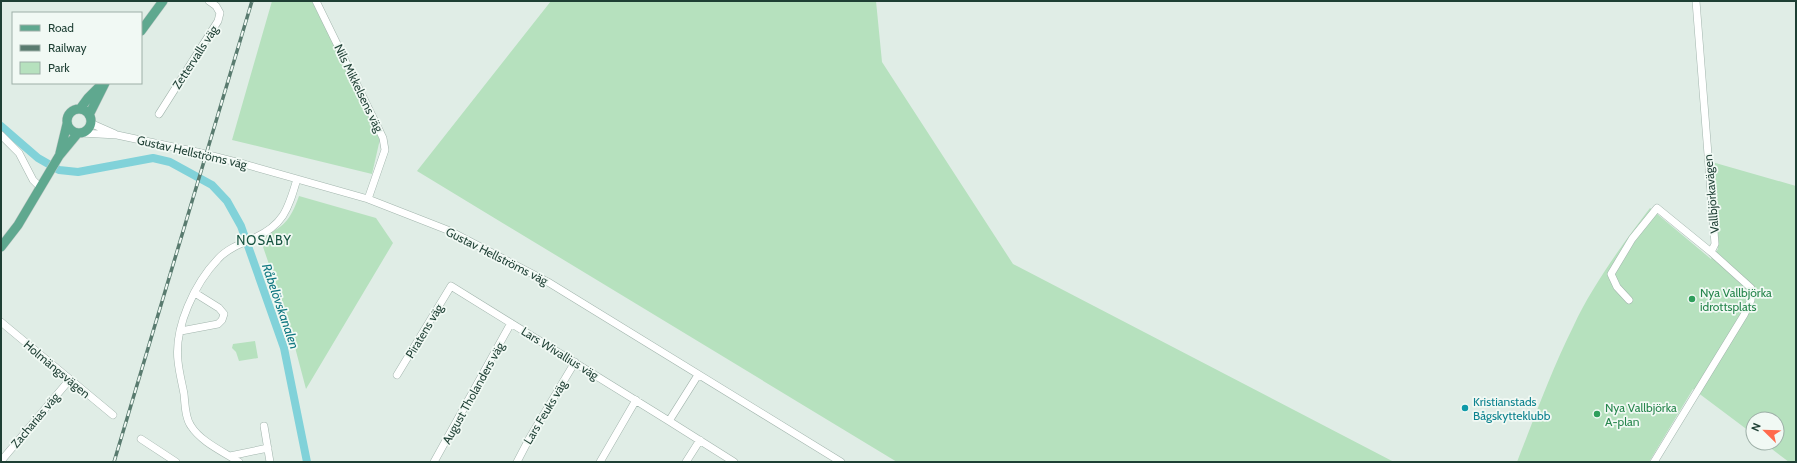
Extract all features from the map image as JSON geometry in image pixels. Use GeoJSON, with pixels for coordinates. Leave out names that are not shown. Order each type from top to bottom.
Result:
{"type":"FeatureCollection","features":[{"type":"Feature","properties":{"kind":"main road"},"geometry":{"type":"LineString","coordinates":[[142,30],[162,1]]}},
{"type":"Feature","properties":{"kind":"main road"},"geometry":{"type":"LineString","coordinates":[[80,109],[88,98],[103,84]]}},
{"type":"Feature","properties":{"kind":"main road"},"geometry":{"type":"LineString","coordinates":[[1,247],[18,225],[57,159],[79,133],[87,130],[104,84]]}},
{"type":"Feature","properties":{"kind":"main road"},"geometry":{"type":"LineString","coordinates":[[57,159],[67,124],[67,118],[70,114],[74,110],[80,109],[85,111],[90,119]]}},
{"type":"Feature","properties":{"kind":"main road"},"geometry":{"type":"LineString","coordinates":[[67,124],[71,130],[79,133]]}},
{"type":"Feature","properties":{"kind":"street","name":"Zettervalls väg"},"geometry":{"type":"LineString","coordinates":[[158,114],[218,21],[220,13],[216,6],[209,1]]}},
{"type":"Feature","properties":{"kind":"street","name":"Nils Mikkelsens väg"},"geometry":{"type":"LineString","coordinates":[[316,1],[383,138],[385,150],[368,199]]}},
{"type":"Feature","properties":{"kind":"street","name":"Vallbjörkavägen"},"geometry":{"type":"LineString","coordinates":[[1696,1],[1715,244],[1711,252]]}},
{"type":"Feature","properties":{"kind":"street","name":"Gustav Hellströms väg"},"geometry":{"type":"LineString","coordinates":[[90,119],[117,135]]}},
{"type":"Feature","properties":{"kind":"street","name":"Gustav Hellströms väg"},"geometry":{"type":"LineString","coordinates":[[79,133],[117,135],[197,152],[368,199],[450,231],[548,282],[841,462]]}},
{"type":"Feature","properties":{"kind":"street"},"geometry":{"type":"LineString","coordinates":[[1,135],[19,153],[33,180],[40,187]]}},
{"type":"Feature","properties":{"kind":"street"},"geometry":{"type":"LineString","coordinates":[[239,462],[197,434],[189,424],[178,360],[178,345],[185,311],[195,293],[219,258],[240,243],[251,239],[279,222],[290,205],[297,179]]}},
{"type":"Feature","properties":{"kind":"street"},"geometry":{"type":"LineString","coordinates":[[1629,300],[1617,287],[1612,274],[1632,239],[1657,208],[1711,252],[1751,288],[1751,300],[1654,462]]}},
{"type":"Feature","properties":{"kind":"street","name":"Lars Wivallius väg"},"geometry":{"type":"LineString","coordinates":[[451,286],[734,462]]}},
{"type":"Feature","properties":{"kind":"street","name":"Piratens väg"},"geometry":{"type":"LineString","coordinates":[[397,375],[451,286]]}},
{"type":"Feature","properties":{"kind":"street"},"geometry":{"type":"LineString","coordinates":[[181,331],[218,324],[222,320],[224,314],[219,308],[195,293]]}},
{"type":"Feature","properties":{"kind":"street","name":"Holmängsvägen"},"geometry":{"type":"LineString","coordinates":[[1,322],[113,415]]}},
{"type":"Feature","properties":{"kind":"street","name":"August Tholanders väg"},"geometry":{"type":"LineString","coordinates":[[434,462],[511,323]]}},
{"type":"Feature","properties":{"kind":"street","name":"Lars Feuks väg"},"geometry":{"type":"LineString","coordinates":[[517,462],[575,362]]}},
{"type":"Feature","properties":{"kind":"street"},"geometry":{"type":"LineString","coordinates":[[669,421],[698,375]]}},
{"type":"Feature","properties":{"kind":"street","name":"Zacharias väg"},"geometry":{"type":"LineString","coordinates":[[1,461],[66,384],[66,377]]}},
{"type":"Feature","properties":{"kind":"street"},"geometry":{"type":"LineString","coordinates":[[600,462],[636,400]]}},
{"type":"Feature","properties":{"kind":"street"},"geometry":{"type":"LineString","coordinates":[[264,426],[270,462]]}},
{"type":"Feature","properties":{"kind":"street"},"geometry":{"type":"LineString","coordinates":[[141,439],[176,462]]}},
{"type":"Feature","properties":{"kind":"street"},"geometry":{"type":"LineString","coordinates":[[686,462],[700,440]]}},
{"type":"Feature","properties":{"kind":"street"},"geometry":{"type":"LineString","coordinates":[[230,456],[268,448]]}},
{"type":"Feature","properties":{"kind":"street"},"geometry":{"type":"LineString","coordinates":[[161,462],[164,455]]}},
{"type":"Feature","properties":{"kind":"green space"},"geometry":{"type":"Polygon","coordinates":[[[272,1],[312,1],[380,139],[372,174],[232,140],[272,1]]]}},
{"type":"Feature","properties":{"kind":"green space"},"geometry":{"type":"Polygon","coordinates":[[[551,1],[876,1],[882,62],[1013,264],[1394,462],[897,462],[417,171],[551,1]]]}},
{"type":"Feature","properties":{"kind":"green space","name":"Nya Vallbjörka idrottsplats"},"geometry":{"type":"Polygon","coordinates":[[[1712,162],[1796,186],[1796,462],[1789,462],[1775,451],[1785,451],[1785,411],[1745,411],[1745,428],[1693,389],[1649,462],[1517,462],[1551,376],[1581,310],[1609,265],[1650,208],[1711,259],[1718,249],[1712,162]]]}},
{"type":"Feature","properties":{"kind":"green space"},"geometry":{"type":"Polygon","coordinates":[[[299,196],[376,218],[393,243],[306,389],[287,317],[260,238],[275,230],[285,222],[292,212],[299,196]]]}},
{"type":"Feature","properties":{"kind":"green space"},"geometry":{"type":"Polygon","coordinates":[[[255,341],[258,358],[239,361],[236,352],[232,348],[233,344],[255,341]]]}},
{"type":"Feature","properties":{"kind":"waterway","name":"Råbelövskanalen"},"geometry":{"type":"LineString","coordinates":[[1,126],[38,158],[59,170],[78,172],[153,158],[170,162],[212,185],[227,201],[241,226],[284,348],[307,462]]}},
{"type":"Feature","properties":{"kind":"railway"},"geometry":{"type":"LineString","coordinates":[[114,462],[252,1]]}},
{"type":"Feature","properties":{"kind":"place","name":"Nya Vallbjörka idrottsplats"},"geometry":{"type":"Point","coordinates":[1692,299]}},
{"type":"Feature","properties":{"kind":"place","name":"Kristianstads Bågskytteklubb"},"geometry":{"type":"Point","coordinates":[1465,408]}},
{"type":"Feature","properties":{"kind":"place","name":"Nya Vallbjörka A-plan"},"geometry":{"type":"Point","coordinates":[1597,414]}},
{"type":"Feature","properties":{"kind":"district","name":"NOSABY"},"geometry":{"type":"Point","coordinates":[264,240]}}]}
